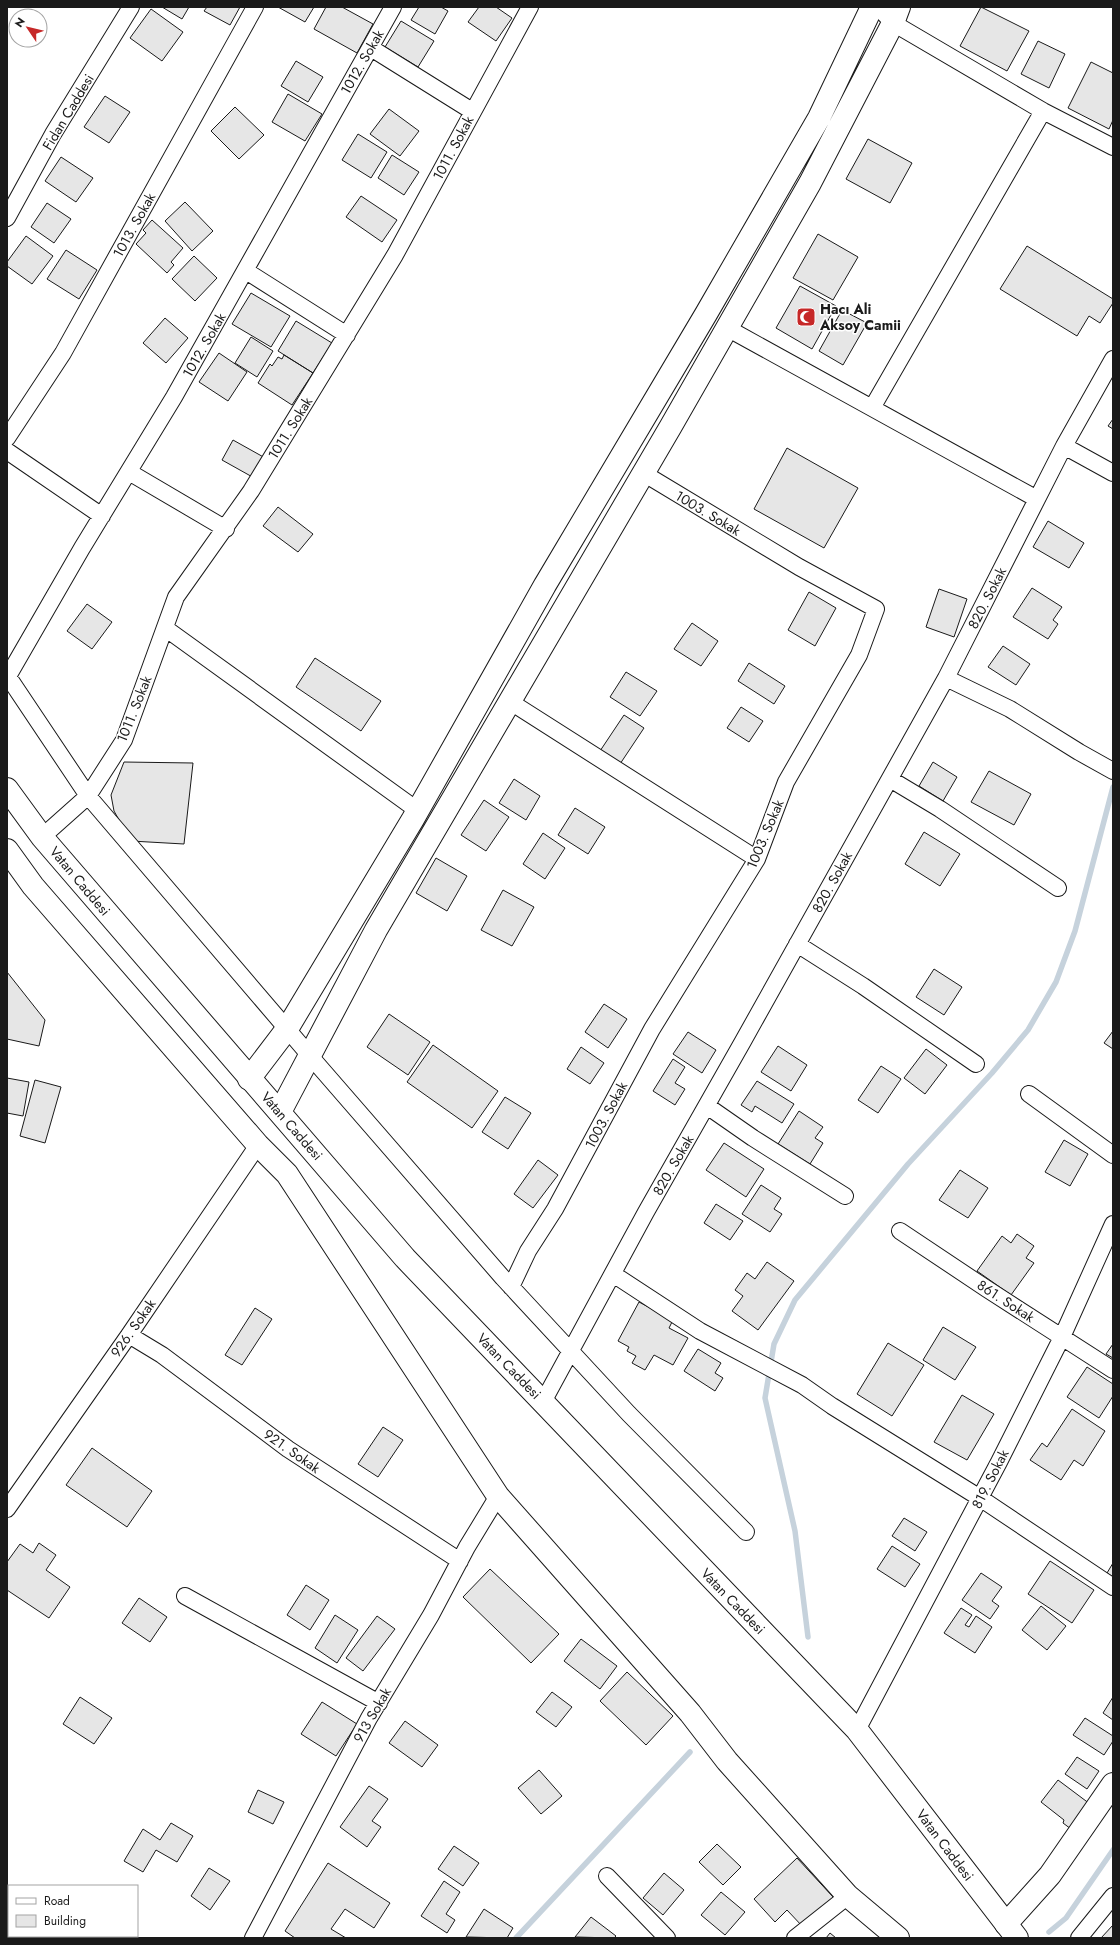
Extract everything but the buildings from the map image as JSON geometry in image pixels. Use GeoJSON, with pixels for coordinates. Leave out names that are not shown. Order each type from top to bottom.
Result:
{"type":"FeatureCollection","features":[{"type":"Feature","properties":{"kind":"main road"},"geometry":{"type":"LineString","coordinates":[[249,1079],[287,1029],[417,810],[545,585],[706,314],[819,118],[872,7]]}},
{"type":"Feature","properties":{"kind":"main road"},"geometry":{"type":"LineString","coordinates":[[280,1112],[311,1057],[376,930],[643,473],[810,183],[896,15]]}},
{"type":"Feature","properties":{"kind":"main road","name":"Vatan Caddesi"},"geometry":{"type":"LineString","coordinates":[[7,789],[42,837],[249,1079],[280,1112],[405,1258],[857,1730],[1012,1931]]}},
{"type":"Feature","properties":{"kind":"main road"},"geometry":{"type":"LineString","coordinates":[[7,850],[33,886],[258,1145],[287,1174],[498,1496],[690,1713],[727,1761],[848,1896],[898,1938]]}},
{"type":"Feature","properties":{"kind":"main road"},"geometry":{"type":"LineString","coordinates":[[1012,1931],[1113,1784]]}},
{"type":"Feature","properties":{"kind":"street","name":"Fidan Caddesi"},"geometry":{"type":"LineString","coordinates":[[7,218],[53,134],[131,7]]}},
{"type":"Feature","properties":{"kind":"street","name":"1013. Sokak"},"geometry":{"type":"LineString","coordinates":[[7,438],[63,353],[255,7]]}},
{"type":"Feature","properties":{"kind":"street","name":"1012. Sokak"},"geometry":{"type":"LineString","coordinates":[[8,677],[102,516],[174,397],[393,7]]}},
{"type":"Feature","properties":{"kind":"street","name":"1011. Sokak"},"geometry":{"type":"LineString","coordinates":[[42,837],[88,796],[124,740],[176,597],[251,492],[395,255],[472,111],[530,7]]}},
{"type":"Feature","properties":{"kind":"street"},"geometry":{"type":"LineString","coordinates":[[878,7],[896,15],[1043,111],[1113,147]]}},
{"type":"Feature","properties":{"kind":"street"},"geometry":{"type":"LineString","coordinates":[[370,48],[472,111]]}},
{"type":"Feature","properties":{"kind":"street"},"geometry":{"type":"LineString","coordinates":[[872,408],[1043,111]]}},
{"type":"Feature","properties":{"kind":"street"},"geometry":{"type":"LineString","coordinates":[[246,271],[347,335]]}},
{"type":"Feature","properties":{"kind":"street"},"geometry":{"type":"LineString","coordinates":[[727,328],[1038,498]]}},
{"type":"Feature","properties":{"kind":"street","name":"820. Sokak"},"geometry":{"type":"LineString","coordinates":[[543,1402],[612,1274],[946,678],[1064,446],[1113,359]]}},
{"type":"Feature","properties":{"kind":"street"},"geometry":{"type":"LineString","coordinates":[[1064,446],[1113,473]]}},
{"type":"Feature","properties":{"kind":"street"},"geometry":{"type":"LineString","coordinates":[[7,451],[102,516]]}},
{"type":"Feature","properties":{"kind":"street"},"geometry":{"type":"LineString","coordinates":[[129,472],[226,529]]}},
{"type":"Feature","properties":{"kind":"street","name":"1003. Sokak"},"geometry":{"type":"LineString","coordinates":[[511,1287],[528,1251],[555,1209],[652,1029],[757,859],[786,782],[859,655],[876,610],[799,567],[643,473]]}},
{"type":"Feature","properties":{"kind":"street"},"geometry":{"type":"LineString","coordinates":[[165,628],[417,810]]}},
{"type":"Feature","properties":{"kind":"street"},"geometry":{"type":"LineString","coordinates":[[8,677],[88,796],[311,1057],[511,1287],[629,1414],[746,1532]]}},
{"type":"Feature","properties":{"kind":"street"},"geometry":{"type":"LineString","coordinates":[[946,678],[1010,709],[1109,768]]}},
{"type":"Feature","properties":{"kind":"street"},"geometry":{"type":"LineString","coordinates":[[509,701],[757,859]]}},
{"type":"Feature","properties":{"kind":"street"},"geometry":{"type":"LineString","coordinates":[[890,779],[940,809],[1058,888]]}},
{"type":"Feature","properties":{"kind":"street"},"geometry":{"type":"LineString","coordinates":[[797,944],[863,986],[976,1064]]}},
{"type":"Feature","properties":{"kind":"street"},"geometry":{"type":"LineString","coordinates":[[1029,1094],[1113,1155]]}},
{"type":"Feature","properties":{"kind":"street"},"geometry":{"type":"LineString","coordinates":[[707,1106],[753,1138],[845,1196]]}},
{"type":"Feature","properties":{"kind":"street","name":"926. Sokak"},"geometry":{"type":"LineString","coordinates":[[7,1509],[129,1335],[258,1145]]}},
{"type":"Feature","properties":{"kind":"street","name":"819. Sokak"},"geometry":{"type":"LineString","coordinates":[[857,1730],[980,1498],[1062,1337],[1113,1224]]}},
{"type":"Feature","properties":{"kind":"street","name":"861. Sokak"},"geometry":{"type":"LineString","coordinates":[[900,1231],[1113,1370]]}},
{"type":"Feature","properties":{"kind":"street"},"geometry":{"type":"LineString","coordinates":[[612,1274],[700,1331],[739,1350],[802,1385],[832,1406],[980,1498],[1113,1587]]}},
{"type":"Feature","properties":{"kind":"street","name":"921. Sokak"},"geometry":{"type":"LineString","coordinates":[[129,1335],[162,1356],[288,1449],[460,1561]]}},
{"type":"Feature","properties":{"kind":"street","name":"913 Sokak"},"geometry":{"type":"LineString","coordinates":[[253,1938],[265,1911],[378,1703],[431,1614],[498,1496]]}},
{"type":"Feature","properties":{"kind":"street"},"geometry":{"type":"LineString","coordinates":[[185,1596],[378,1703]]}},
{"type":"Feature","properties":{"kind":"street"},"geometry":{"type":"LineString","coordinates":[[607,1876],[667,1938]]}},
{"type":"Feature","properties":{"kind":"street"},"geometry":{"type":"LineString","coordinates":[[795,1938],[848,1896]]}},
{"type":"Feature","properties":{"kind":"street"},"geometry":{"type":"LineString","coordinates":[[1079,1938],[1113,1896]]}},
{"type":"Feature","properties":{"kind":"waterway"},"geometry":{"type":"LineString","coordinates":[[808,1637],[795,1531],[765,1398],[774,1344],[795,1300],[908,1164],[992,1073],[1028,1030],[1056,982],[1075,931],[1113,787]]}},
{"type":"Feature","properties":{"kind":"waterway"},"geometry":{"type":"LineString","coordinates":[[516,1938],[690,1752]]}},
{"type":"Feature","properties":{"kind":"waterway"},"geometry":{"type":"LineString","coordinates":[[1049,1932],[1066,1918],[1113,1850]]}},
{"type":"Feature","properties":{"kind":"place","name":"Hacı Ali Aksoy Camii"},"geometry":{"type":"Point","coordinates":[806,317]}}]}
